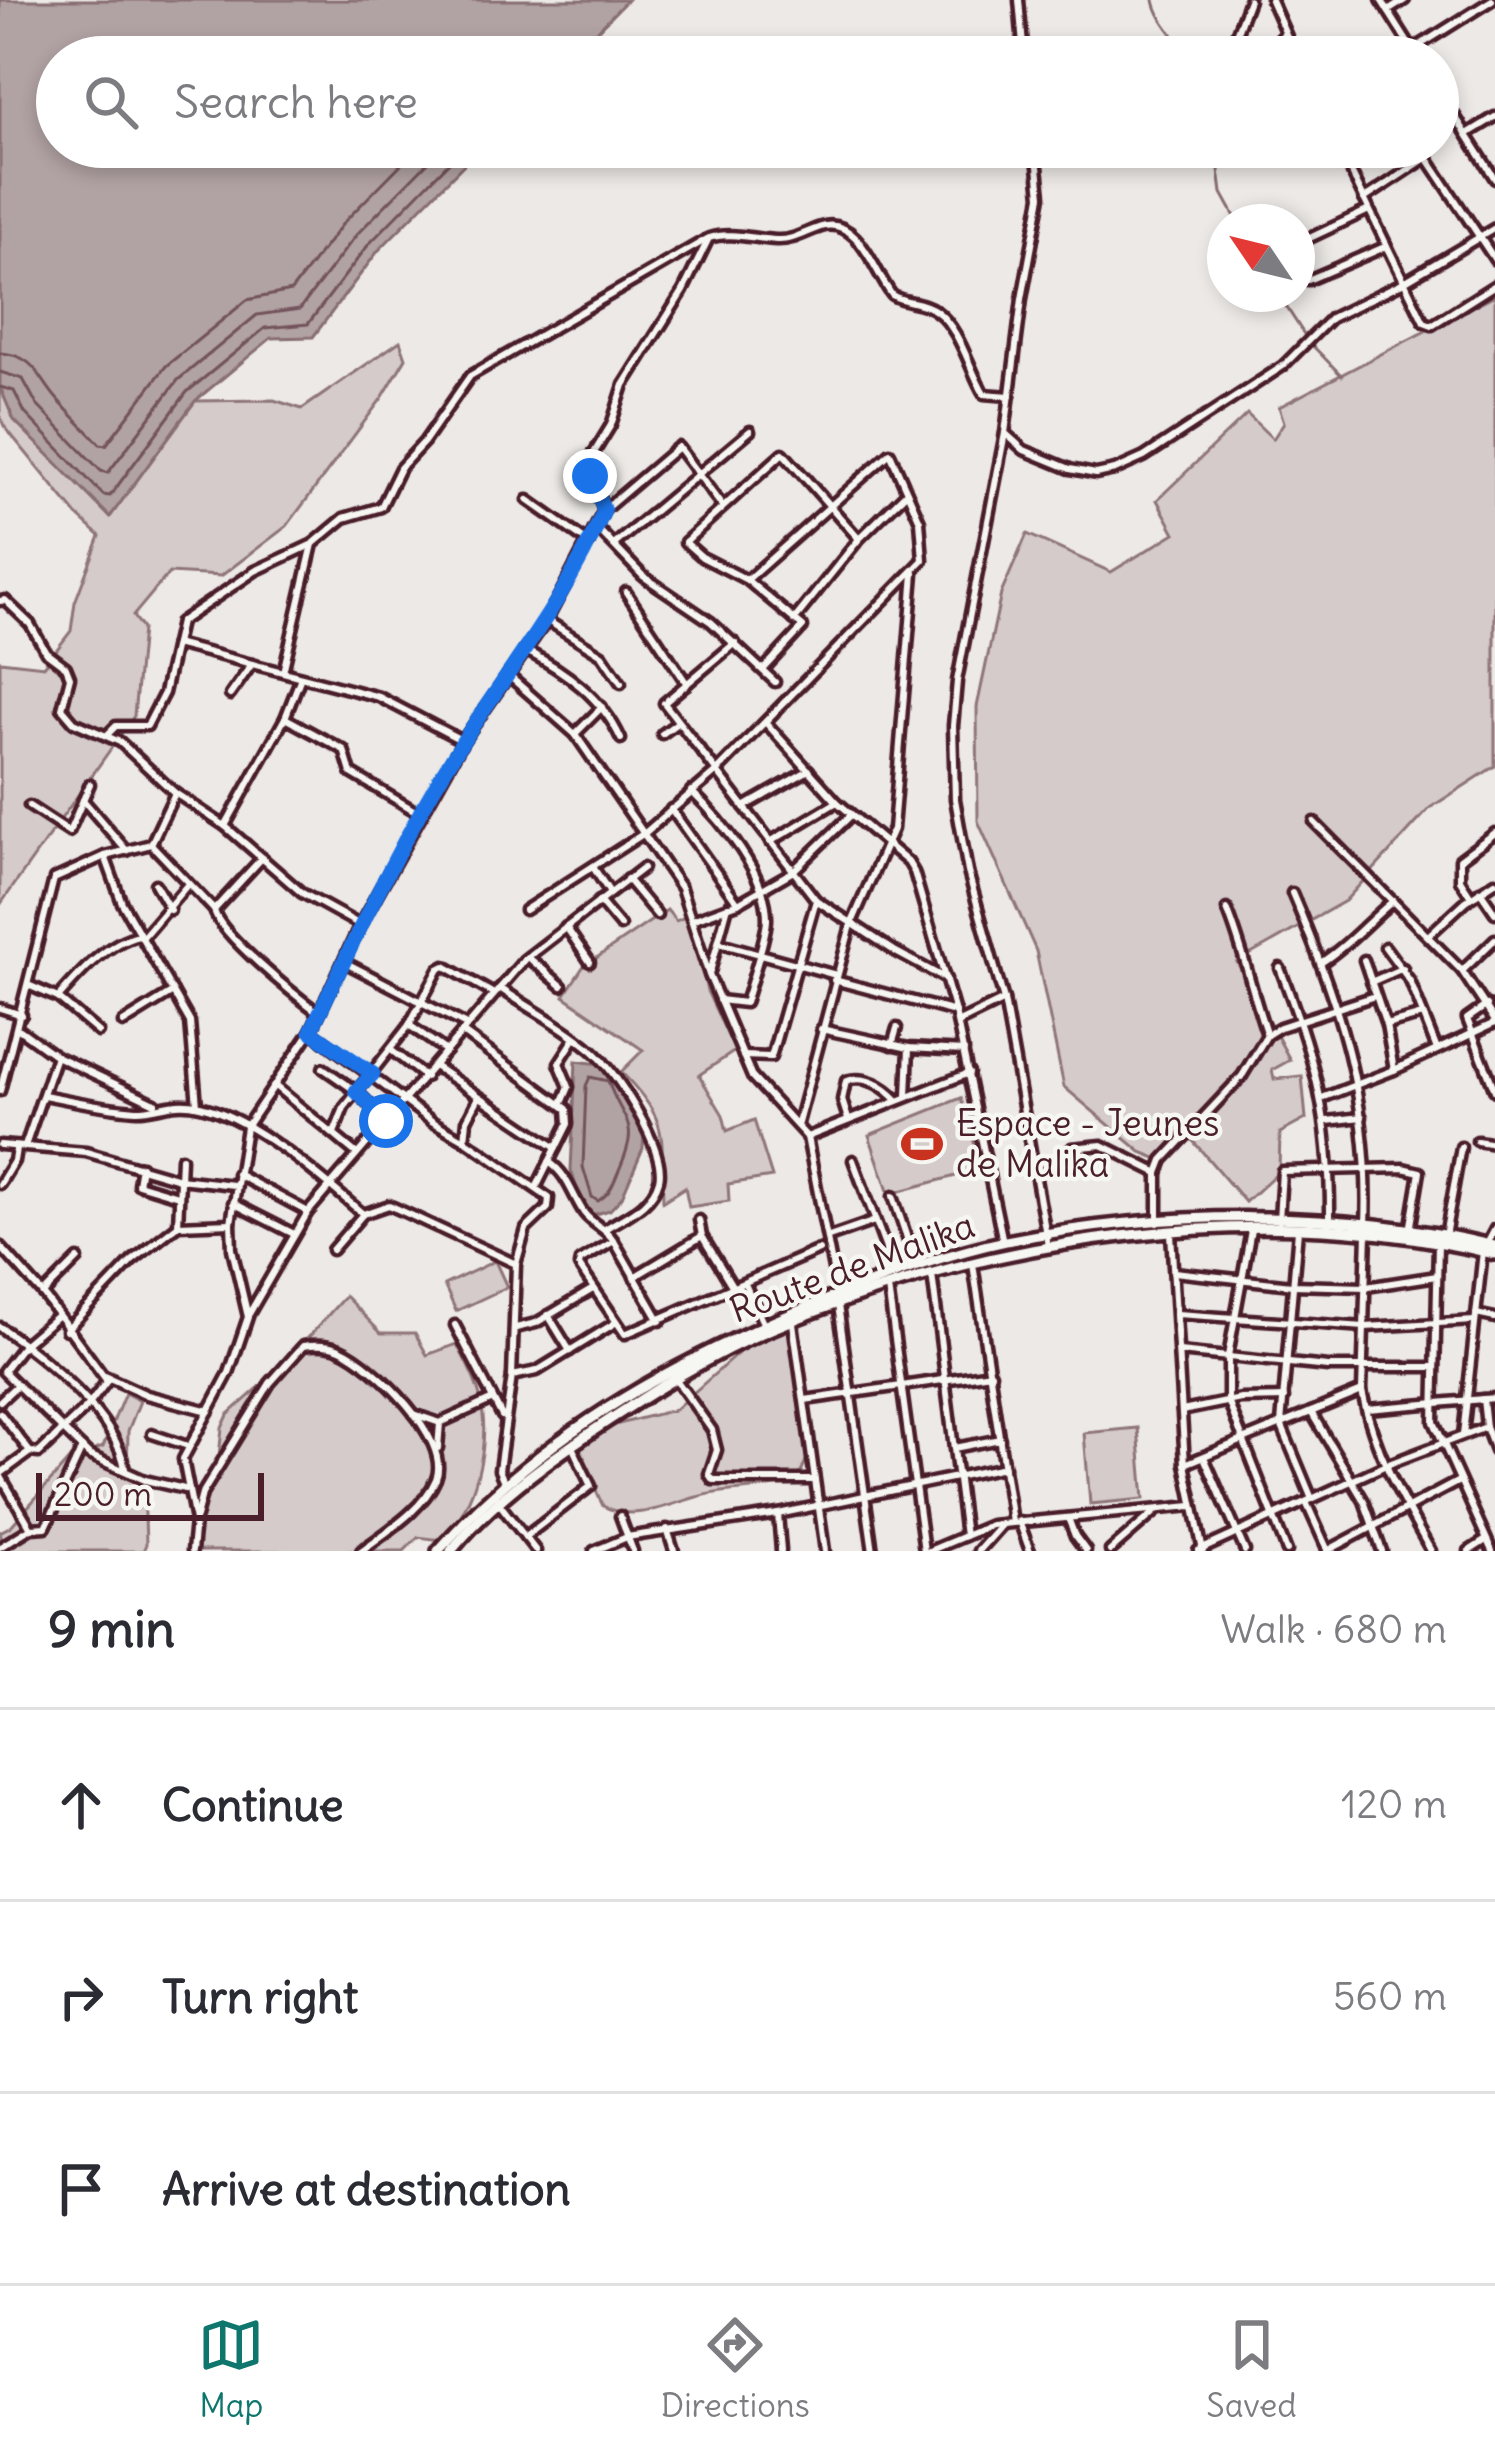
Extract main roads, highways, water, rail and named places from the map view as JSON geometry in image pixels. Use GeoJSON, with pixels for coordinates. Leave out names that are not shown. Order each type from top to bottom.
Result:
{"type":"FeatureCollection","features":[{"type":"Feature","properties":{"kind":"main road","name":"Route de Malika"},"geometry":{"type":"LineString","coordinates":[[438,1551],[472,1513],[596,1414],[763,1323],[838,1300],[1048,1240],[1158,1223],[1330,1222],[1490,1248]]}},
{"type":"Feature","properties":{"kind":"main road","name":"Route de Malika"},"geometry":{"type":"LineString","coordinates":[[451,1551],[498,1502],[572,1445],[675,1378],[916,1265],[1003,1242],[1170,1229],[1366,1229],[1410,1231],[1441,1239]]}},
{"type":"Feature","properties":{"kind":"water"},"geometry":{"type":"Polygon","coordinates":[[[0,0],[627,0],[592,36],[36,36],[36,168],[460,168],[378,251],[313,337],[271,338],[195,401],[110,517],[14,420],[0,387],[0,0]]]}},
{"type":"Feature","properties":{"kind":"water"},"geometry":{"type":"Polygon","coordinates":[[[576,1061],[617,1071],[644,1130],[643,1148],[622,1197],[610,1210],[592,1215],[583,1209],[571,1170],[576,1061]]]}},
{"type":"Feature","properties":{"kind":"waterway"},"geometry":{"type":"LineString","coordinates":[[1154,0],[1174,36]]}},
{"type":"Feature","properties":{"kind":"waterway"},"geometry":{"type":"LineString","coordinates":[[1219,168],[1228,204]]}},
{"type":"Feature","properties":{"kind":"waterway"},"geometry":{"type":"LineString","coordinates":[[1290,312],[1309,342],[1342,376]]}},
{"type":"Feature","properties":{"kind":"place","name":"Espace - Jeunes de Malika"},"geometry":{"type":"Point","coordinates":[922,1144]}}]}
